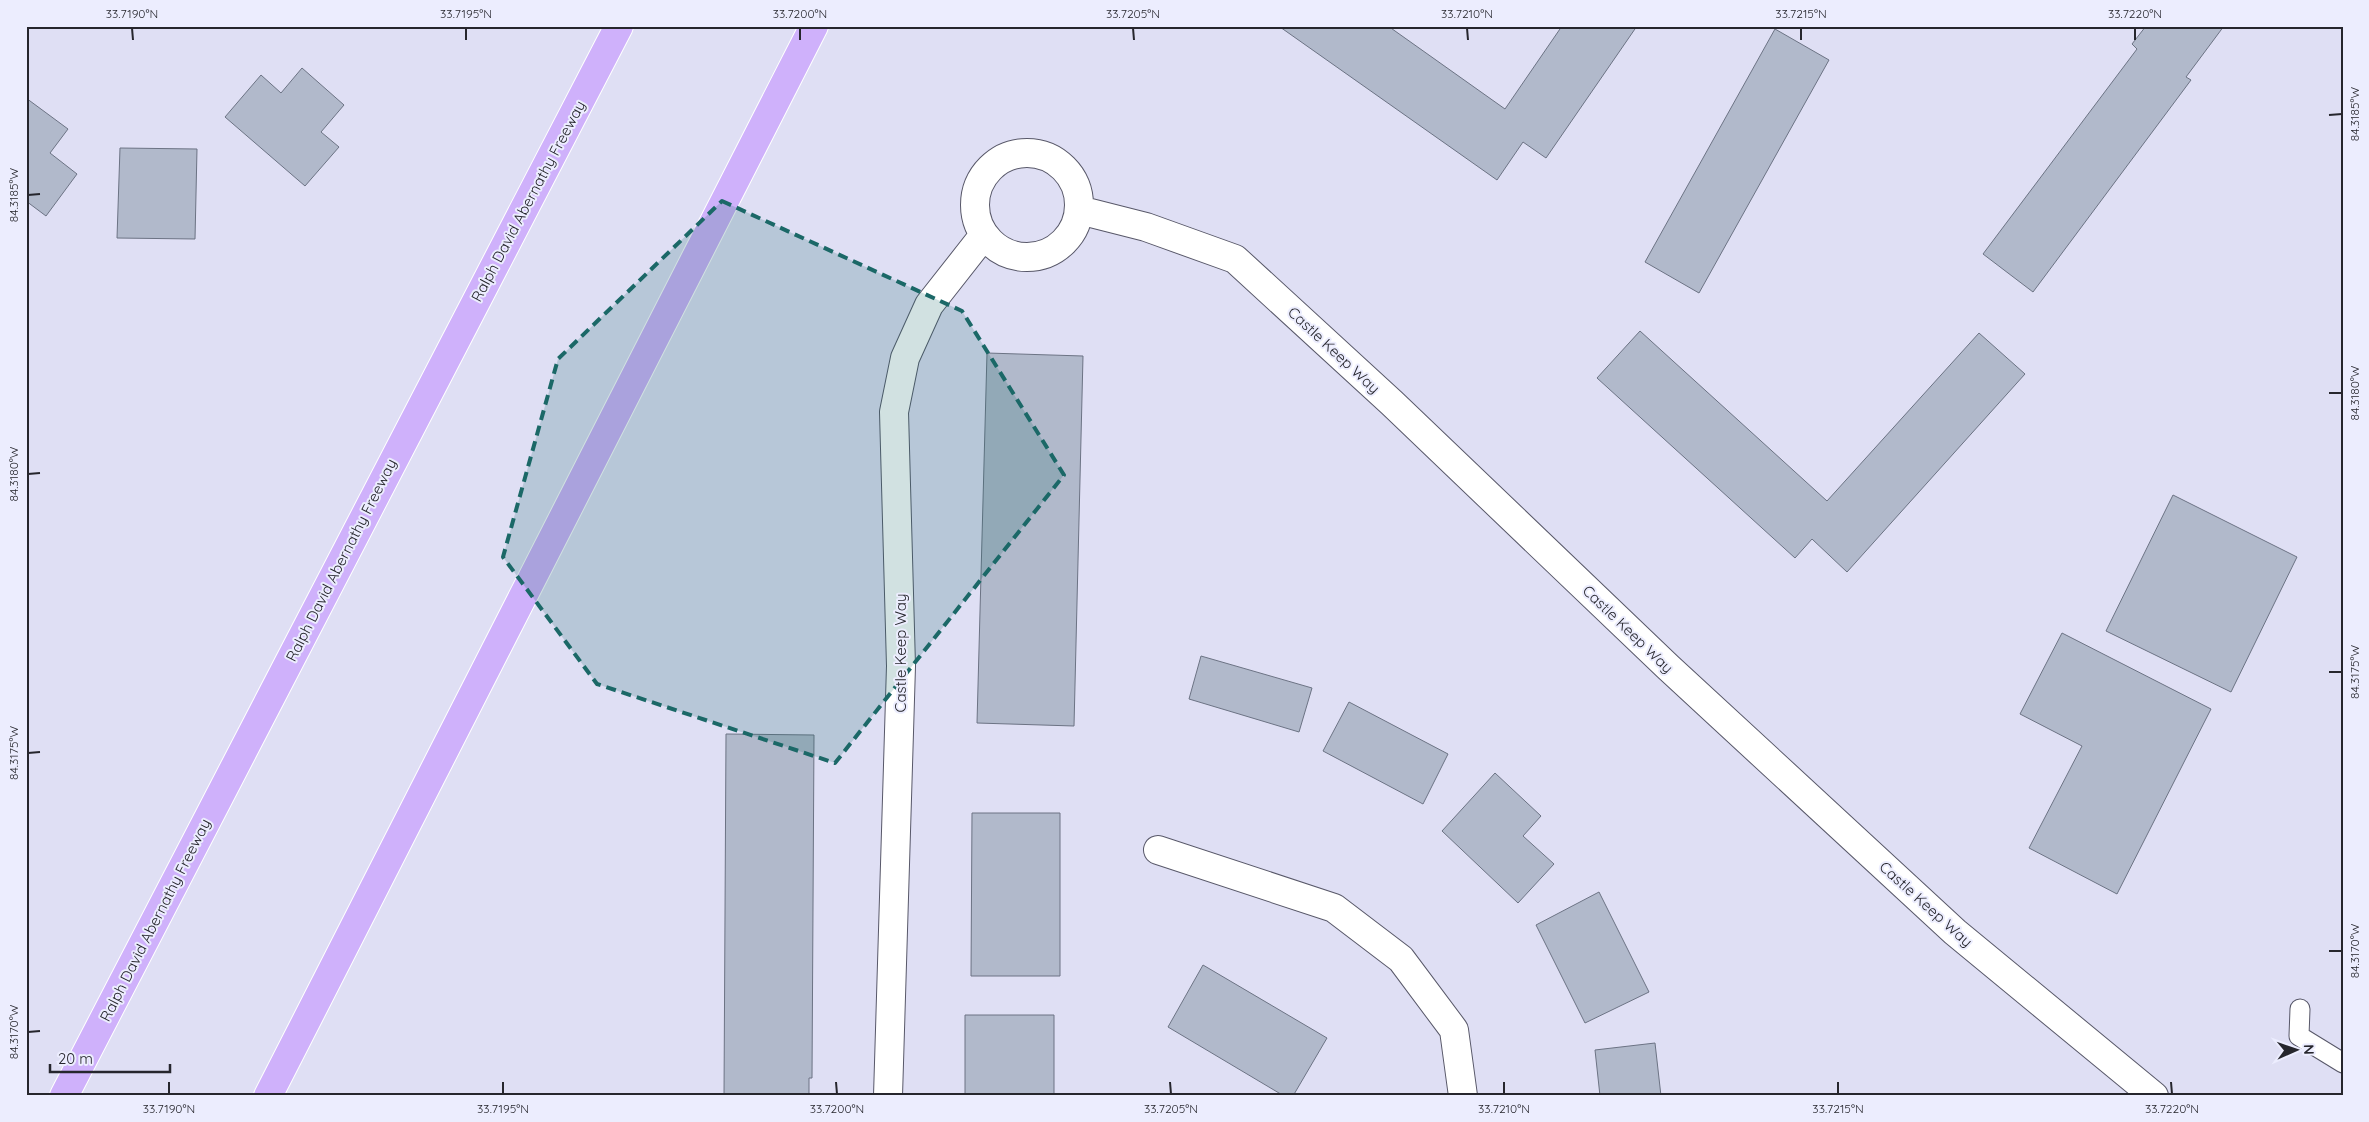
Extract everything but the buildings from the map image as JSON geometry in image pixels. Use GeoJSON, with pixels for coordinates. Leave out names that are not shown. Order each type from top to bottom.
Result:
{"type":"FeatureCollection","features":[{"type":"Feature","properties":{"kind":"highway","name":"Ralph David Abernathy Freeway"},"geometry":{"type":"LineString","coordinates":[[64,1096],[619,26]]}},
{"type":"Feature","properties":{"kind":"highway"},"geometry":{"type":"LineString","coordinates":[[268,1096],[814,26]]}},
{"type":"Feature","properties":{"kind":"street"},"geometry":{"type":"LineString","coordinates":[[1024,153],[1043,155],[1057,162],[1072,177],[1078,191],[1079,210],[1073,230],[1060,246],[1044,255],[1032,257],[1008,254],[996,247],[984,235],[977,220],[975,199],[983,177],[993,166],[1005,158],[1024,153]]}},
{"type":"Feature","properties":{"kind":"street","name":"Castle Keep Way"},"geometry":{"type":"LineString","coordinates":[[1079,210],[1146,227],[1235,259],[1392,403],[1668,667],[1955,932],[2154,1096]]}},
{"type":"Feature","properties":{"kind":"street","name":"Castle Keep Way"},"geometry":{"type":"LineString","coordinates":[[888,1096],[901,666],[894,412],[905,358],[930,305],[984,235]]}},
{"type":"Feature","properties":{"kind":"street"},"geometry":{"type":"LineString","coordinates":[[1158,850],[1334,908],[1402,959],[1454,1030],[1463,1096]]}},
{"type":"Feature","properties":{"kind":"lane"},"geometry":{"type":"LineString","coordinates":[[2300,1009],[2299,1036],[2343,1063]]}},
{"type":"Feature","properties":{"kind":"highlighted area"},"geometry":{"type":"Polygon","coordinates":[[[722,201],[962,311],[1064,475],[835,763],[597,684],[503,557],[558,359],[722,201]]]}}]}
